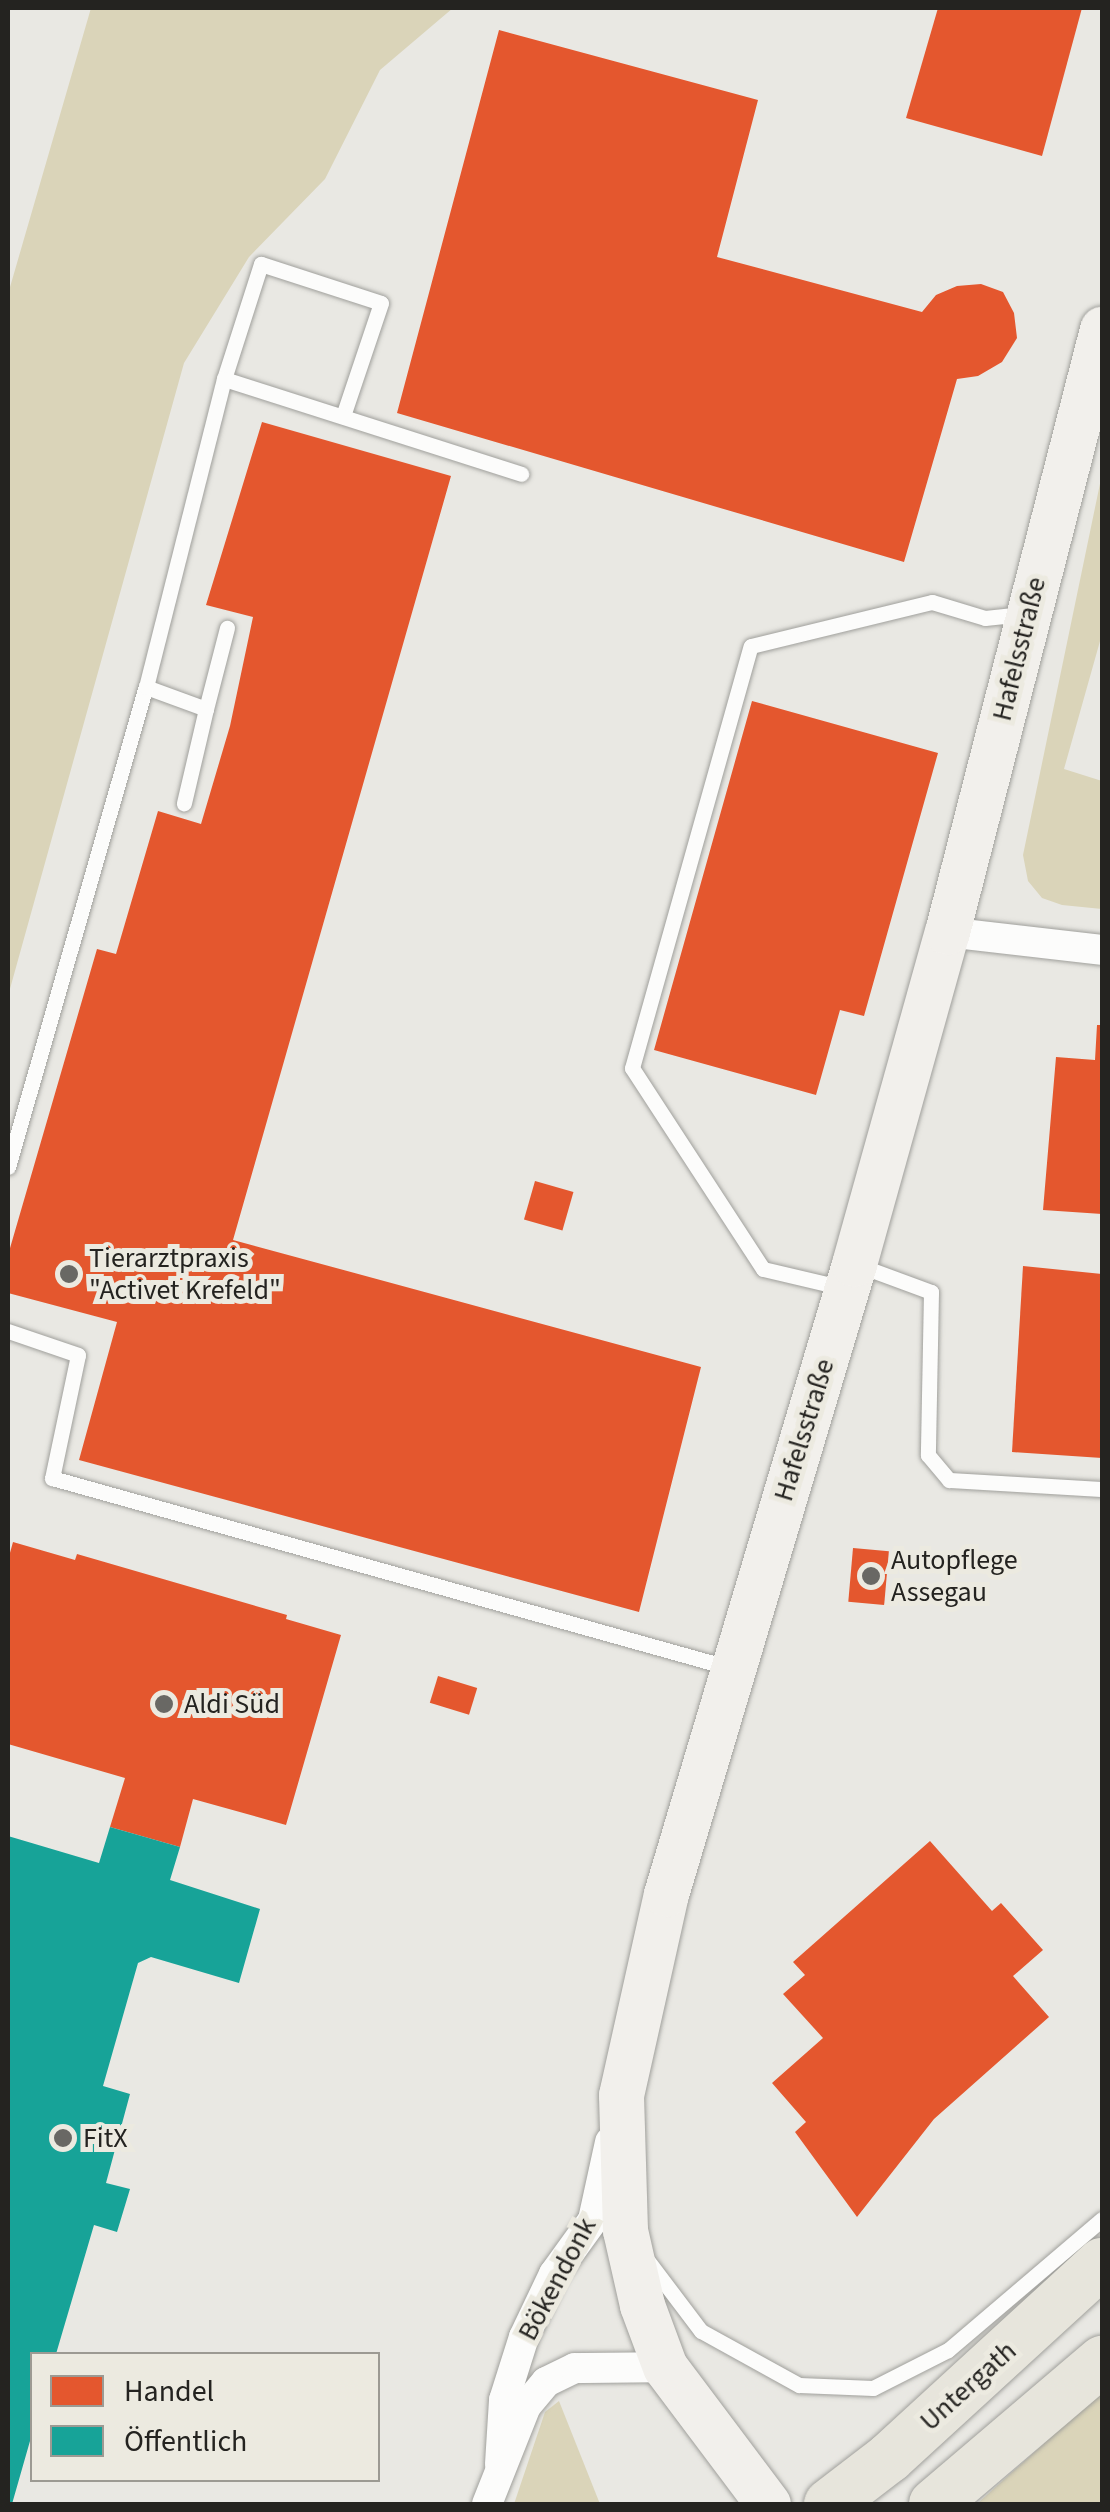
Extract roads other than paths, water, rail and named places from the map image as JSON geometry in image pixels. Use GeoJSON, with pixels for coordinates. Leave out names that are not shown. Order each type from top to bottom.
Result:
{"type":"FeatureCollection","features":[{"type":"Feature","properties":{"kind":"main road","name":"Hafelsstraße"},"geometry":{"type":"LineString","coordinates":[[768,2504],[665,2367],[642,2305],[625,2230],[620,2095],[666,1894],[850,1276],[947,932],[1027,614],[1079,437],[1102,329]]}},
{"type":"Feature","properties":{"kind":"main road","name":"Untergath"},"geometry":{"type":"LineString","coordinates":[[829,2504],[889,2458],[1102,2264]]}},
{"type":"Feature","properties":{"kind":"main road"},"geometry":{"type":"LineString","coordinates":[[934,2504],[1102,2360]]}},
{"type":"Feature","properties":{"kind":"street"},"geometry":{"type":"LineString","coordinates":[[947,932],[1102,950]]}},
{"type":"Feature","properties":{"kind":"street","name":"Bökendonk"},"geometry":{"type":"LineString","coordinates":[[500,2464],[504,2400],[524,2337],[554,2274],[593,2220],[620,2095]]}},
{"type":"Feature","properties":{"kind":"street","name":"Bökendonk"},"geometry":{"type":"LineString","coordinates":[[487,2504],[526,2406],[546,2382],[575,2368],[665,2367]]}},
{"type":"Feature","properties":{"kind":"lane"},"geometry":{"type":"LineString","coordinates":[[8,1167],[146,687],[224,379],[262,264],[380,303],[343,416]]}},
{"type":"Feature","properties":{"kind":"lane"},"geometry":{"type":"LineString","coordinates":[[224,379],[520,474]]}},
{"type":"Feature","properties":{"kind":"lane"},"geometry":{"type":"LineString","coordinates":[[1027,614],[985,618],[932,602],[751,646],[632,1068],[763,1270],[850,1276],[931,1292],[928,1455],[949,1480],[1102,1489]]}},
{"type":"Feature","properties":{"kind":"lane"},"geometry":{"type":"LineString","coordinates":[[184,803],[227,628]]}},
{"type":"Feature","properties":{"kind":"lane"},"geometry":{"type":"LineString","coordinates":[[146,687],[206,708]]}},
{"type":"Feature","properties":{"kind":"lane"},"geometry":{"type":"LineString","coordinates":[[8,1331],[78,1355],[52,1478],[731,1668]]}},
{"type":"Feature","properties":{"kind":"lane"},"geometry":{"type":"LineString","coordinates":[[625,2230],[700,2331],[798,2385],[873,2388],[948,2350],[1102,2220]]}},
{"type":"Feature","properties":{"kind":"place","name":"Tierarztpraxis \"Activet Krefeld\""},"geometry":{"type":"Point","coordinates":[69,1274]}},
{"type":"Feature","properties":{"kind":"place","name":"Autopflege Assegau"},"geometry":{"type":"Point","coordinates":[871,1576]}},
{"type":"Feature","properties":{"kind":"place","name":"Aldi Süd"},"geometry":{"type":"Point","coordinates":[164,1704]}},
{"type":"Feature","properties":{"kind":"place","name":"FitX"},"geometry":{"type":"Point","coordinates":[63,2138]}}]}
